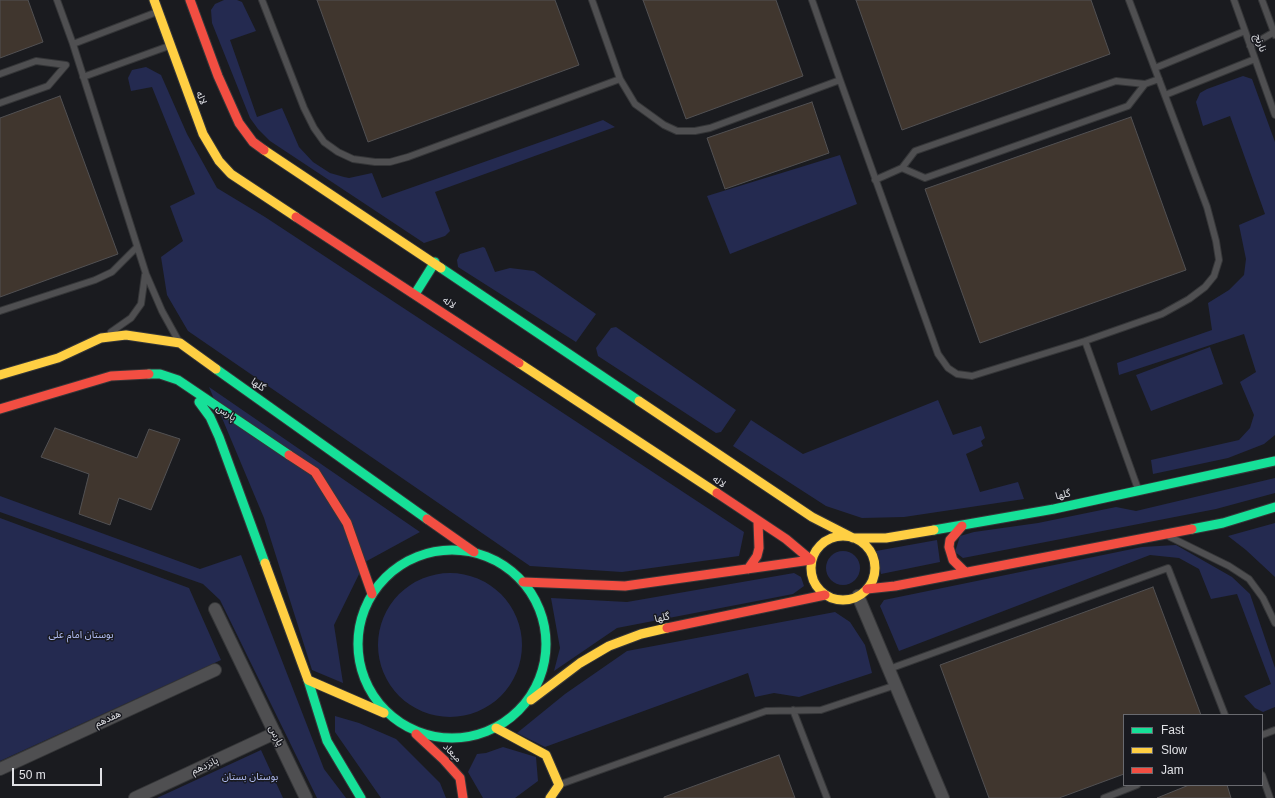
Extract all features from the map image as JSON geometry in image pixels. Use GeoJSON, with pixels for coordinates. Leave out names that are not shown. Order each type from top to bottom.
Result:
{"type":"FeatureCollection","features":[{"type":"Feature","properties":{"kind":"street","name":"لاله"},"geometry":{"type":"LineString","coordinates":[[154,0],[169,46],[203,134],[219,161],[232,174],[247,186],[415,294],[786,540],[811,560]]}},
{"type":"Feature","properties":{"kind":"street"},"geometry":{"type":"LineString","coordinates":[[191,0],[218,76],[239,123],[253,142],[812,517],[862,543],[869,550],[874,560],[875,570],[872,580],[863,593]]}},
{"type":"Feature","properties":{"kind":"street"},"geometry":{"type":"LineString","coordinates":[[415,294],[434,262]]}},
{"type":"Feature","properties":{"kind":"street","name":"گلها"},"geometry":{"type":"LineString","coordinates":[[0,375],[58,358],[101,338],[126,335],[180,343],[476,553]]}},
{"type":"Feature","properties":{"kind":"street","name":"پارس"},"geometry":{"type":"LineString","coordinates":[[0,409],[111,376],[160,374],[178,380],[316,472],[347,523],[372,594]]}},
{"type":"Feature","properties":{"kind":"street","name":"پارس"},"geometry":{"type":"LineString","coordinates":[[199,402],[210,417],[219,437],[308,680],[327,741],[361,798]]}},
{"type":"Feature","properties":{"kind":"street","name":"گلها"},"geometry":{"type":"LineString","coordinates":[[853,538],[886,538],[962,526],[1054,509],[1138,489],[1275,461]]}},
{"type":"Feature","properties":{"kind":"street"},"geometry":{"type":"LineString","coordinates":[[853,538],[843,536],[832,538],[823,543],[811,560],[810,570],[813,580],[825,595],[842,600],[863,593],[965,572],[1223,523],[1275,507]]}},
{"type":"Feature","properties":{"kind":"street"},"geometry":{"type":"LineString","coordinates":[[748,569],[757,556],[759,548],[758,522]]}},
{"type":"Feature","properties":{"kind":"street"},"geometry":{"type":"LineString","coordinates":[[962,526],[950,540],[949,547],[953,560],[965,572]]}},
{"type":"Feature","properties":{"kind":"street"},"geometry":{"type":"LineString","coordinates":[[308,680],[389,716],[412,730],[434,738],[456,739],[479,735],[496,728],[511,719],[536,688],[544,666],[547,644],[541,614],[536,600],[523,582],[509,569],[493,559],[476,553],[451,550],[426,554],[403,564],[383,580],[368,600],[359,624],[357,649],[362,674],[372,696],[389,716]]}},
{"type":"Feature","properties":{"kind":"street"},"geometry":{"type":"LineString","coordinates":[[523,582],[566,585],[625,586],[811,560]]}},
{"type":"Feature","properties":{"kind":"street"},"geometry":{"type":"LineString","coordinates":[[863,593],[889,669],[943,798]]}},
{"type":"Feature","properties":{"kind":"street","name":"گلها"},"geometry":{"type":"LineString","coordinates":[[523,706],[580,663],[609,646],[640,634],[825,595]]}},
{"type":"Feature","properties":{"kind":"street","name":"پارس"},"geometry":{"type":"LineString","coordinates":[[215,609],[306,798]]}},
{"type":"Feature","properties":{"kind":"street","name":"هفدهم"},"geometry":{"type":"LineString","coordinates":[[0,768],[215,670]]}},
{"type":"Feature","properties":{"kind":"street"},"geometry":{"type":"LineString","coordinates":[[496,728],[546,755],[559,785],[550,798]]}},
{"type":"Feature","properties":{"kind":"street","name":"میعاد"},"geometry":{"type":"LineString","coordinates":[[412,730],[444,760],[460,778],[463,798]]}},
{"type":"Feature","properties":{"kind":"street","name":"پانزدهم"},"geometry":{"type":"LineString","coordinates":[[135,798],[275,733]]}},
{"type":"Feature","properties":{"kind":"lane"},"geometry":{"type":"LineString","coordinates":[[57,0],[73,44],[146,274],[162,311],[180,343]]}},
{"type":"Feature","properties":{"kind":"lane"},"geometry":{"type":"LineString","coordinates":[[262,0],[304,108],[314,128],[324,142],[338,152],[353,159],[375,162],[390,162],[408,157],[620,79]]}},
{"type":"Feature","properties":{"kind":"lane"},"geometry":{"type":"LineString","coordinates":[[592,0],[620,79],[635,104],[664,125],[677,131],[685,132],[710,128],[840,80]]}},
{"type":"Feature","properties":{"kind":"lane"},"geometry":{"type":"LineString","coordinates":[[812,0],[938,354],[948,368],[957,374],[972,376],[1085,341],[1162,314],[1189,299],[1205,287],[1214,276],[1219,260],[1213,228],[1129,0]]}},
{"type":"Feature","properties":{"kind":"lane","name":"نارنج"},"geometry":{"type":"LineString","coordinates":[[1234,0],[1275,115]]}},
{"type":"Feature","properties":{"kind":"lane","name":"نارنج"},"geometry":{"type":"LineString","coordinates":[[1262,0],[1274,34]]}},
{"type":"Feature","properties":{"kind":"lane"},"geometry":{"type":"LineString","coordinates":[[73,44],[157,12]]}},
{"type":"Feature","properties":{"kind":"lane"},"geometry":{"type":"LineString","coordinates":[[1154,68],[1245,31]]}},
{"type":"Feature","properties":{"kind":"lane"},"geometry":{"type":"LineString","coordinates":[[1250,46],[1274,34]]}},
{"type":"Feature","properties":{"kind":"lane"},"geometry":{"type":"LineString","coordinates":[[83,76],[169,46]]}},
{"type":"Feature","properties":{"kind":"lane"},"geometry":{"type":"LineString","coordinates":[[0,103],[48,86],[66,65],[77,59]]}},
{"type":"Feature","properties":{"kind":"lane"},"geometry":{"type":"LineString","coordinates":[[1165,95],[1255,59]]}},
{"type":"Feature","properties":{"kind":"lane"},"geometry":{"type":"LineString","coordinates":[[0,74],[36,61],[66,65]]}},
{"type":"Feature","properties":{"kind":"lane"},"geometry":{"type":"LineString","coordinates":[[875,180],[902,168],[915,151],[1116,81],[1145,84],[1159,79]]}},
{"type":"Feature","properties":{"kind":"lane"},"geometry":{"type":"LineString","coordinates":[[902,168],[925,178],[1128,106],[1145,84]]}},
{"type":"Feature","properties":{"kind":"lane"},"geometry":{"type":"LineString","coordinates":[[0,311],[94,280],[112,272],[137,247]]}},
{"type":"Feature","properties":{"kind":"lane"},"geometry":{"type":"LineString","coordinates":[[101,338],[131,318],[141,304],[146,274]]}},
{"type":"Feature","properties":{"kind":"lane"},"geometry":{"type":"LineString","coordinates":[[1085,341],[1138,489]]}},
{"type":"Feature","properties":{"kind":"lane"},"geometry":{"type":"LineString","coordinates":[[1164,534],[1230,566],[1249,579],[1263,598],[1275,623]]}},
{"type":"Feature","properties":{"kind":"lane"},"geometry":{"type":"LineString","coordinates":[[889,669],[1168,568],[1225,714]]}},
{"type":"Feature","properties":{"kind":"lane"},"geometry":{"type":"LineString","coordinates":[[559,785],[766,711],[821,710],[896,685]]}},
{"type":"Feature","properties":{"kind":"lane"},"geometry":{"type":"LineString","coordinates":[[793,710],[827,798]]}},
{"type":"Feature","properties":{"kind":"lane"},"geometry":{"type":"LineString","coordinates":[[1263,735],[1275,730]]}},
{"type":"Feature","properties":{"kind":"lane"},"geometry":{"type":"LineString","coordinates":[[1263,778],[1270,798]]}},
{"type":"Feature","properties":{"kind":"lane"},"geometry":{"type":"LineString","coordinates":[[1104,798],[1134,786]]}},
{"type":"Feature","properties":{"kind":"green space"},"geometry":{"type":"Polygon","coordinates":[[[224,0],[237,0],[242,2],[256,31],[230,40],[257,117],[282,108],[299,147],[313,162],[330,173],[349,178],[372,173],[382,198],[603,120],[615,127],[435,192],[450,231],[445,236],[424,243],[270,141],[258,129],[250,118],[212,23],[211,10],[215,4],[224,0]]]}},
{"type":"Feature","properties":{"kind":"green space"},"geometry":{"type":"Polygon","coordinates":[[[146,67],[161,75],[187,134],[217,188],[265,217],[744,532],[739,556],[622,572],[530,566],[188,331],[167,295],[161,257],[183,241],[170,206],[195,194],[152,87],[131,91],[128,78],[132,70],[146,67]]]}},
{"type":"Feature","properties":{"kind":"green space"},"geometry":{"type":"Polygon","coordinates":[[[1243,76],[1252,79],[1275,142],[1275,435],[1264,444],[1228,458],[1153,474],[1151,460],[1239,440],[1250,428],[1254,415],[1240,382],[1256,372],[1244,334],[1119,375],[1117,363],[1212,330],[1208,303],[1229,290],[1244,275],[1246,259],[1239,225],[1265,214],[1230,116],[1203,126],[1196,102],[1200,93],[1207,89],[1243,76]]]}},
{"type":"Feature","properties":{"kind":"green space"},"geometry":{"type":"Polygon","coordinates":[[[840,155],[857,204],[730,254],[707,196],[840,155]]]}},
{"type":"Feature","properties":{"kind":"green space"},"geometry":{"type":"Polygon","coordinates":[[[483,247],[485,248],[495,272],[510,268],[534,271],[596,314],[576,342],[458,267],[457,260],[460,254],[483,247]]]}},
{"type":"Feature","properties":{"kind":"green space"},"geometry":{"type":"Polygon","coordinates":[[[616,327],[736,410],[721,432],[716,433],[598,356],[596,348],[611,328],[616,327]]]}},
{"type":"Feature","properties":{"kind":"green space"},"geometry":{"type":"Polygon","coordinates":[[[1210,347],[1223,384],[1151,411],[1136,375],[1210,347]]]}},
{"type":"Feature","properties":{"kind":"green space"},"geometry":{"type":"Polygon","coordinates":[[[209,387],[420,532],[365,562],[334,625],[343,683],[312,670],[264,518],[209,387]]]}},
{"type":"Feature","properties":{"kind":"green space"},"geometry":{"type":"Polygon","coordinates":[[[938,400],[953,435],[981,426],[985,438],[981,441],[983,446],[966,454],[980,492],[1018,482],[1024,499],[904,517],[862,518],[826,506],[733,446],[751,420],[803,454],[938,400]]]}},
{"type":"Feature","properties":{"kind":"green space"},"geometry":{"type":"Polygon","coordinates":[[[1275,478],[1275,493],[1216,509],[963,558],[955,552],[960,536],[974,532],[1038,523],[1116,507],[1136,511],[1275,478]]]}},
{"type":"Feature","properties":{"kind":"green space"},"geometry":{"type":"Polygon","coordinates":[[[0,496],[200,569],[241,555],[324,769],[346,798],[317,798],[220,600],[203,584],[0,512],[0,496]]]}},
{"type":"Feature","properties":{"kind":"green space","name":"بوستان امام علی"},"geometry":{"type":"Polygon","coordinates":[[[0,518],[189,588],[221,660],[0,761],[0,518]]]}},
{"type":"Feature","properties":{"kind":"green space"},"geometry":{"type":"Polygon","coordinates":[[[1275,523],[1275,577],[1246,550],[1228,536],[1275,523]]]}},
{"type":"Feature","properties":{"kind":"green space"},"geometry":{"type":"Polygon","coordinates":[[[937,540],[940,562],[881,574],[876,551],[937,540]]]}},
{"type":"Feature","properties":{"kind":"green space"},"geometry":{"type":"Polygon","coordinates":[[[1176,545],[1232,577],[1250,594],[1275,668],[1275,707],[1263,712],[1255,708],[1244,696],[1271,684],[1237,594],[1211,599],[1199,569],[1179,558],[1150,555],[899,651],[880,606],[884,600],[1142,547],[1176,545]]]}},
{"type":"Feature","properties":{"kind":"green space"},"geometry":{"type":"Polygon","coordinates":[[[840,551],[846,551],[850,552],[857,558],[860,568],[859,575],[853,582],[846,585],[840,585],[836,584],[829,578],[826,571],[826,565],[827,561],[833,554],[840,551]]]}},
{"type":"Feature","properties":{"kind":"green space"},"geometry":{"type":"Polygon","coordinates":[[[450,573],[471,576],[484,582],[496,589],[506,599],[519,624],[522,645],[519,666],[513,679],[506,691],[496,701],[471,714],[450,717],[429,714],[416,708],[404,701],[394,691],[381,666],[378,645],[381,624],[387,611],[394,599],[404,589],[429,576],[450,573]]]}},
{"type":"Feature","properties":{"kind":"green space"},"geometry":{"type":"Polygon","coordinates":[[[794,573],[801,577],[804,586],[793,594],[617,628],[554,671],[560,648],[551,598],[627,602],[794,573]]]}},
{"type":"Feature","properties":{"kind":"green space"},"geometry":{"type":"Polygon","coordinates":[[[835,612],[850,622],[865,645],[872,673],[799,697],[774,693],[755,697],[748,673],[545,747],[517,733],[565,694],[627,651],[835,612]]]}},
{"type":"Feature","properties":{"kind":"green space"},"geometry":{"type":"Polygon","coordinates":[[[335,716],[359,723],[396,739],[440,783],[446,798],[381,798],[335,732],[335,716]]]}},
{"type":"Feature","properties":{"kind":"green space"},"geometry":{"type":"Polygon","coordinates":[[[503,747],[536,757],[538,781],[515,798],[483,798],[468,772],[477,754],[486,753],[503,747]]]}},
{"type":"Feature","properties":{"kind":"green space","name":"بوستان بستان"},"geometry":{"type":"Polygon","coordinates":[[[261,750],[283,798],[157,798],[261,750]]]}},
{"type":"Feature","properties":{"kind":"building"},"geometry":{"type":"Polygon","coordinates":[[[0,0],[28,0],[43,42],[0,58],[0,0]]]}},
{"type":"Feature","properties":{"kind":"building"},"geometry":{"type":"Polygon","coordinates":[[[317,0],[555,0],[579,65],[368,142],[317,0]]]}},
{"type":"Feature","properties":{"kind":"building"},"geometry":{"type":"Polygon","coordinates":[[[643,0],[776,0],[803,76],[686,119],[643,0]]]}},
{"type":"Feature","properties":{"kind":"building"},"geometry":{"type":"Polygon","coordinates":[[[856,0],[1091,0],[1110,54],[902,130],[856,0]]]}},
{"type":"Feature","properties":{"kind":"building"},"geometry":{"type":"Polygon","coordinates":[[[60,96],[118,254],[0,297],[0,118],[60,96]]]}},
{"type":"Feature","properties":{"kind":"building"},"geometry":{"type":"Polygon","coordinates":[[[812,102],[829,153],[725,189],[707,138],[812,102]]]}},
{"type":"Feature","properties":{"kind":"building"},"geometry":{"type":"Polygon","coordinates":[[[1131,117],[1186,270],[980,343],[925,189],[1131,117]]]}},
{"type":"Feature","properties":{"kind":"building"},"geometry":{"type":"Polygon","coordinates":[[[55,428],[137,458],[149,429],[180,439],[151,510],[119,498],[110,525],[79,514],[89,474],[41,457],[55,428]]]}},
{"type":"Feature","properties":{"kind":"building"},"geometry":{"type":"Polygon","coordinates":[[[1153,587],[1201,714],[1123,714],[1123,774],[1059,798],[989,798],[940,665],[1153,587]]]}},
{"type":"Feature","properties":{"kind":"building"},"geometry":{"type":"Polygon","coordinates":[[[779,755],[795,798],[664,798],[664,797],[779,755]]]}},
{"type":"Feature","properties":{"kind":"building"},"geometry":{"type":"Polygon","coordinates":[[[1187,786],[1227,786],[1231,798],[1157,798],[1187,786]]]}},
{"type":"Feature","properties":{"kind":"traffic: fast"},"geometry":{"type":"LineString","coordinates":[[415,294],[435,262]]}},
{"type":"Feature","properties":{"kind":"traffic: fast"},"geometry":{"type":"LineString","coordinates":[[441,268],[639,401]]}},
{"type":"Feature","properties":{"kind":"traffic: fast"},"geometry":{"type":"LineString","coordinates":[[216,369],[427,519]]}},
{"type":"Feature","properties":{"kind":"traffic: fast"},"geometry":{"type":"LineString","coordinates":[[149,374],[160,374],[178,380],[289,455]]}},
{"type":"Feature","properties":{"kind":"traffic: fast"},"geometry":{"type":"LineString","coordinates":[[199,402],[210,417],[219,437],[265,563]]}},
{"type":"Feature","properties":{"kind":"traffic: fast"},"geometry":{"type":"LineString","coordinates":[[934,530],[1054,509],[1275,461]]}},
{"type":"Feature","properties":{"kind":"traffic: fast"},"geometry":{"type":"LineString","coordinates":[[1192,529],[1223,523],[1275,507]]}},
{"type":"Feature","properties":{"kind":"traffic: fast"},"geometry":{"type":"LineString","coordinates":[[443,550],[461,550],[488,557],[512,571],[519,577],[525,584],[539,608],[546,635],[546,644],[546,653],[539,680],[525,704],[519,711],[512,717],[488,731],[461,738],[443,738],[425,734],[408,727],[392,717],[379,704],[369,688],[362,671],[358,653],[358,635],[362,617],[369,600],[379,584],[392,571],[408,561],[425,554],[443,550]]}},
{"type":"Feature","properties":{"kind":"traffic: fast"},"geometry":{"type":"LineString","coordinates":[[308,680],[327,741],[361,798]]}},
{"type":"Feature","properties":{"kind":"traffic: slow"},"geometry":{"type":"LineString","coordinates":[[154,0],[203,134],[219,161],[231,174],[296,217]]}},
{"type":"Feature","properties":{"kind":"traffic: slow"},"geometry":{"type":"LineString","coordinates":[[264,150],[441,268]]}},
{"type":"Feature","properties":{"kind":"traffic: slow"},"geometry":{"type":"LineString","coordinates":[[0,375],[58,358],[101,338],[126,335],[180,343],[216,369]]}},
{"type":"Feature","properties":{"kind":"traffic: slow"},"geometry":{"type":"LineString","coordinates":[[519,363],[717,493]]}},
{"type":"Feature","properties":{"kind":"traffic: slow"},"geometry":{"type":"LineString","coordinates":[[639,401],[812,517],[853,538],[886,538],[934,530]]}},
{"type":"Feature","properties":{"kind":"traffic: slow"},"geometry":{"type":"LineString","coordinates":[[843,536],[855,539],[866,545],[872,556],[875,568],[872,580],[866,591],[855,597],[843,600],[831,597],[820,591],[814,580],[811,568],[814,556],[820,545],[831,539],[843,536]]}},
{"type":"Feature","properties":{"kind":"traffic: slow"},"geometry":{"type":"LineString","coordinates":[[265,563],[308,680],[384,713]]}},
{"type":"Feature","properties":{"kind":"traffic: slow"},"geometry":{"type":"LineString","coordinates":[[531,700],[580,663],[609,646],[641,634],[667,628]]}},
{"type":"Feature","properties":{"kind":"traffic: slow"},"geometry":{"type":"LineString","coordinates":[[496,728],[546,755],[559,785],[550,798]]}},
{"type":"Feature","properties":{"kind":"traffic: jam"},"geometry":{"type":"LineString","coordinates":[[190,0],[218,76],[239,123],[253,142],[264,150]]}},
{"type":"Feature","properties":{"kind":"traffic: jam"},"geometry":{"type":"LineString","coordinates":[[296,217],[519,363]]}},
{"type":"Feature","properties":{"kind":"traffic: jam"},"geometry":{"type":"LineString","coordinates":[[0,409],[111,376],[149,374]]}},
{"type":"Feature","properties":{"kind":"traffic: jam"},"geometry":{"type":"LineString","coordinates":[[289,455],[315,472],[347,523],[372,594]]}},
{"type":"Feature","properties":{"kind":"traffic: jam"},"geometry":{"type":"LineString","coordinates":[[717,493],[786,539],[811,560]]}},
{"type":"Feature","properties":{"kind":"traffic: jam"},"geometry":{"type":"LineString","coordinates":[[427,519],[474,552]]}},
{"type":"Feature","properties":{"kind":"traffic: jam"},"geometry":{"type":"LineString","coordinates":[[748,569],[757,556],[759,548],[758,522]]}},
{"type":"Feature","properties":{"kind":"traffic: jam"},"geometry":{"type":"LineString","coordinates":[[962,526],[950,540],[949,547],[953,560],[965,572]]}},
{"type":"Feature","properties":{"kind":"traffic: jam"},"geometry":{"type":"LineString","coordinates":[[867,589],[895,586],[1192,529]]}},
{"type":"Feature","properties":{"kind":"traffic: jam"},"geometry":{"type":"LineString","coordinates":[[523,582],[625,586],[811,560]]}},
{"type":"Feature","properties":{"kind":"traffic: jam"},"geometry":{"type":"LineString","coordinates":[[667,628],[825,595]]}},
{"type":"Feature","properties":{"kind":"traffic: jam"},"geometry":{"type":"LineString","coordinates":[[416,734],[444,760],[460,778],[463,798]]}}]}
